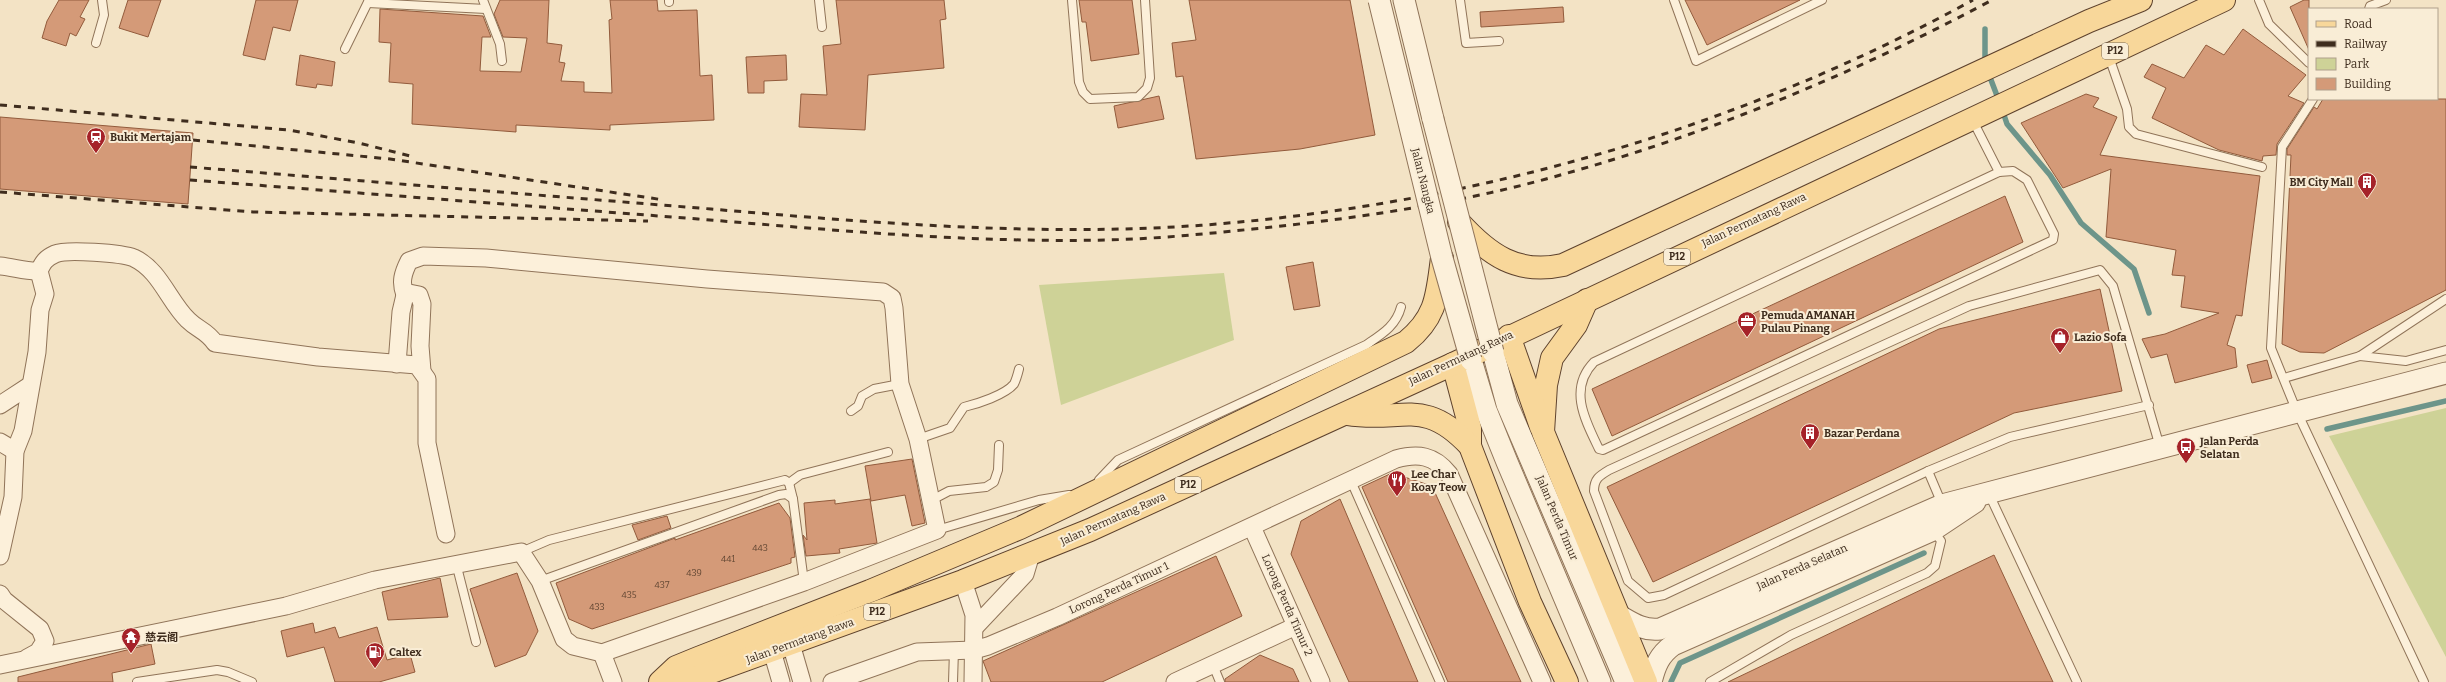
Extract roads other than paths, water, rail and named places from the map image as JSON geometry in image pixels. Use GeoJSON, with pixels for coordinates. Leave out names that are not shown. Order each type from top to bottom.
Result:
{"type":"FeatureCollection","features":[{"type":"Feature","properties":{"kind":"main road"},"geometry":{"type":"LineString","coordinates":[[1459,222],[1479,244],[1510,262],[1536,268],[1563,265],[2090,21],[2142,0]]}},
{"type":"Feature","properties":{"kind":"main road","name":"Jalan Permatang Rawa"},"geometry":{"type":"LineString","coordinates":[[670,680],[782,648],[964,581],[1090,530],[1345,413],[1462,362],[1509,336],[2224,0]]}},
{"type":"Feature","properties":{"kind":"main road"},"geometry":{"type":"LineString","coordinates":[[670,680],[676,667],[877,588],[1020,528],[1391,349],[1417,333],[1432,314],[1436,301],[1442,258]]}},
{"type":"Feature","properties":{"kind":"main road"},"geometry":{"type":"LineString","coordinates":[[1542,432],[1548,370],[1552,358],[1576,325],[1587,300]]}},
{"type":"Feature","properties":{"kind":"main road"},"geometry":{"type":"LineString","coordinates":[[1509,336],[1542,432],[1646,682]]}},
{"type":"Feature","properties":{"kind":"main road"},"geometry":{"type":"LineString","coordinates":[[1462,362],[1470,428],[1470,446],[1530,602],[1567,682]]}},
{"type":"Feature","properties":{"kind":"main road"},"geometry":{"type":"LineString","coordinates":[[1345,413],[1358,415],[1425,415],[1439,420],[1451,427],[1470,446]]}},
{"type":"Feature","properties":{"kind":"street","name":"Jalan Nangka"},"geometry":{"type":"LineString","coordinates":[[1379,0],[1442,258],[1462,362]]}},
{"type":"Feature","properties":{"kind":"street"},"geometry":{"type":"LineString","coordinates":[[1404,0],[1459,222]]}},
{"type":"Feature","properties":{"kind":"street","name":"Jalan Perda Timur"},"geometry":{"type":"LineString","coordinates":[[1459,222],[1492,352],[1507,404],[1626,682]]}},
{"type":"Feature","properties":{"kind":"street"},"geometry":{"type":"LineString","coordinates":[[0,556],[13,497],[15,451],[23,431],[29,386],[37,352],[40,310],[45,294],[39,271],[45,259],[56,253],[79,251],[134,258],[149,269],[162,284],[188,320],[207,332],[216,344],[318,357],[417,366],[427,379],[428,449],[446,534]]}},
{"type":"Feature","properties":{"kind":"street"},"geometry":{"type":"LineString","coordinates":[[0,665],[286,606],[375,580],[456,563],[521,552],[540,581],[564,639],[573,646],[602,653],[804,582],[937,530],[929,502],[918,440],[900,384],[892,298],[883,292],[707,279],[486,258],[423,256],[409,261],[403,273],[402,286],[405,295],[401,312],[397,364]]}},
{"type":"Feature","properties":{"kind":"street"},"geometry":{"type":"LineString","coordinates":[[0,266],[22,268],[29,272],[39,271]]}},
{"type":"Feature","properties":{"kind":"street"},"geometry":{"type":"LineString","coordinates":[[405,295],[409,293],[419,295],[422,304],[420,346],[422,371]]}},
{"type":"Feature","properties":{"kind":"street"},"geometry":{"type":"LineString","coordinates":[[1462,362],[1486,410],[1600,682]]}},
{"type":"Feature","properties":{"kind":"street","name":"Jalan Perda Selatan"},"geometry":{"type":"LineString","coordinates":[[1618,615],[1635,625],[1649,630],[1660,630],[1942,505],[2446,373]]}},
{"type":"Feature","properties":{"kind":"street"},"geometry":{"type":"LineString","coordinates":[[0,405],[29,386]]}},
{"type":"Feature","properties":{"kind":"street"},"geometry":{"type":"LineString","coordinates":[[0,442],[15,451]]}},
{"type":"Feature","properties":{"kind":"street","name":"Lorong Perda Timur 1"},"geometry":{"type":"LineString","coordinates":[[832,682],[917,652],[974,650],[1057,617],[1396,459],[1418,455],[1436,461],[1448,474],[1542,682]]}},
{"type":"Feature","properties":{"kind":"street","name":"Jalan Perda Selatan"},"geometry":{"type":"LineString","coordinates":[[1651,682],[1655,667],[1662,654],[1673,645],[1933,530],[1988,493]]}},
{"type":"Feature","properties":{"kind":"street","name":"Lorong Perda Timur 2"},"geometry":{"type":"LineString","coordinates":[[1252,527],[1322,682]]}},
{"type":"Feature","properties":{"kind":"street"},"geometry":{"type":"LineString","coordinates":[[975,627],[1025,574],[1030,554]]}},
{"type":"Feature","properties":{"kind":"street"},"geometry":{"type":"LineString","coordinates":[[964,581],[974,615],[973,682]]}},
{"type":"Feature","properties":{"kind":"street"},"geometry":{"type":"LineString","coordinates":[[0,594],[4,600],[40,628],[45,641],[38,652],[26,659]]}},
{"type":"Feature","properties":{"kind":"street"},"geometry":{"type":"LineString","coordinates":[[1175,682],[1296,626]]}},
{"type":"Feature","properties":{"kind":"street"},"geometry":{"type":"LineString","coordinates":[[781,682],[782,648]]}},
{"type":"Feature","properties":{"kind":"street"},"geometry":{"type":"LineString","coordinates":[[782,648],[802,682]]}},
{"type":"Feature","properties":{"kind":"street"},"geometry":{"type":"LineString","coordinates":[[602,653],[613,682]]}},
{"type":"Feature","properties":{"kind":"lane"},"geometry":{"type":"LineString","coordinates":[[96,43],[104,15],[102,0]]}},
{"type":"Feature","properties":{"kind":"lane"},"geometry":{"type":"LineString","coordinates":[[483,0],[500,44],[502,61]]}},
{"type":"Feature","properties":{"kind":"lane"},"geometry":{"type":"LineString","coordinates":[[819,0],[822,27]]}},
{"type":"Feature","properties":{"kind":"lane"},"geometry":{"type":"LineString","coordinates":[[1072,0],[1079,82],[1083,92],[1090,99],[1138,97],[1147,88],[1150,78],[1145,0]]}},
{"type":"Feature","properties":{"kind":"lane"},"geometry":{"type":"LineString","coordinates":[[1460,0],[1466,43],[1498,41]]}},
{"type":"Feature","properties":{"kind":"lane"},"geometry":{"type":"LineString","coordinates":[[1674,0],[1696,61],[1822,0]]}},
{"type":"Feature","properties":{"kind":"lane"},"geometry":{"type":"LineString","coordinates":[[2259,0],[2269,24],[2308,62]]}},
{"type":"Feature","properties":{"kind":"lane"},"geometry":{"type":"LineString","coordinates":[[2369,8],[2370,6],[2386,0]]}},
{"type":"Feature","properties":{"kind":"lane"},"geometry":{"type":"LineString","coordinates":[[345,48],[368,1],[486,9]]}},
{"type":"Feature","properties":{"kind":"lane"},"geometry":{"type":"LineString","coordinates":[[2108,54],[2127,109],[2129,127],[2136,134],[2262,167]]}},
{"type":"Feature","properties":{"kind":"lane"},"geometry":{"type":"LineString","coordinates":[[2312,100],[2282,147],[2271,348],[2297,412],[2424,682]]}},
{"type":"Feature","properties":{"kind":"lane"},"geometry":{"type":"LineString","coordinates":[[1988,110],[1999,172]]}},
{"type":"Feature","properties":{"kind":"lane"},"geometry":{"type":"LineString","coordinates":[[2013,171],[2027,180],[2054,234],[2053,240],[1603,450],[1599,449],[1581,407],[1579,396],[1583,378],[1594,362],[1999,172],[2013,171]]}},
{"type":"Feature","properties":{"kind":"lane"},"geometry":{"type":"LineString","coordinates":[[2149,405],[2010,437],[1928,471],[1664,595],[1648,598],[1628,581],[1594,491],[1594,483],[1598,476],[1609,470],[1969,306],[2100,270],[2113,286],[2149,405],[2160,447]]}},
{"type":"Feature","properties":{"kind":"lane"},"geometry":{"type":"LineString","coordinates":[[2284,378],[2360,356],[2446,299]]}},
{"type":"Feature","properties":{"kind":"lane"},"geometry":{"type":"LineString","coordinates":[[937,530],[1087,489],[1105,476],[1118,460],[1366,345],[1388,331],[1398,318],[1401,307]]}},
{"type":"Feature","properties":{"kind":"lane"},"geometry":{"type":"LineString","coordinates":[[2360,356],[2406,361],[2446,350]]}},
{"type":"Feature","properties":{"kind":"lane"},"geometry":{"type":"LineString","coordinates":[[918,440],[950,428],[964,407],[977,404],[1004,391],[1014,384],[1019,369]]}},
{"type":"Feature","properties":{"kind":"lane"},"geometry":{"type":"LineString","coordinates":[[851,411],[858,406],[862,396],[874,389],[900,384]]}},
{"type":"Feature","properties":{"kind":"lane"},"geometry":{"type":"LineString","coordinates":[[929,502],[949,491],[986,487],[994,482],[998,470],[999,445]]}},
{"type":"Feature","properties":{"kind":"lane"},"geometry":{"type":"LineString","coordinates":[[789,483],[800,475],[888,452]]}},
{"type":"Feature","properties":{"kind":"lane"},"geometry":{"type":"LineString","coordinates":[[1928,471],[1942,505]]}},
{"type":"Feature","properties":{"kind":"lane"},"geometry":{"type":"LineString","coordinates":[[521,552],[549,540],[609,526],[717,496],[785,480],[789,483],[793,499],[804,582]]}},
{"type":"Feature","properties":{"kind":"lane"},"geometry":{"type":"LineString","coordinates":[[1351,481],[1440,682]]}},
{"type":"Feature","properties":{"kind":"lane"},"geometry":{"type":"LineString","coordinates":[[1988,493],[2077,682]]}},
{"type":"Feature","properties":{"kind":"lane"},"geometry":{"type":"LineString","coordinates":[[540,581],[779,495],[786,494],[793,499]]}},
{"type":"Feature","properties":{"kind":"lane"},"geometry":{"type":"LineString","coordinates":[[1710,682],[1791,635],[1927,573],[1935,566],[1941,541],[1933,530]]}},
{"type":"Feature","properties":{"kind":"lane"},"geometry":{"type":"LineString","coordinates":[[456,563],[476,642]]}},
{"type":"Feature","properties":{"kind":"lane"},"geometry":{"type":"LineString","coordinates":[[953,682],[954,650]]}},
{"type":"Feature","properties":{"kind":"lane"},"geometry":{"type":"LineString","coordinates":[[1213,664],[1220,682]]}},
{"type":"Feature","properties":{"kind":"lane"},"geometry":{"type":"LineString","coordinates":[[137,682],[217,670],[228,672],[252,682]]}},
{"type":"Feature","properties":{"kind":"waterway"},"geometry":{"type":"LineString","coordinates":[[1985,29],[1985,64]]}},
{"type":"Feature","properties":{"kind":"waterway"},"geometry":{"type":"LineString","coordinates":[[1988,72],[1999,101]]}},
{"type":"Feature","properties":{"kind":"waterway"},"geometry":{"type":"LineString","coordinates":[[2002,109],[2007,124],[2050,175],[2081,223],[2134,269],[2149,313]]}},
{"type":"Feature","properties":{"kind":"waterway"},"geometry":{"type":"LineString","coordinates":[[2327,429],[2446,401]]}},
{"type":"Feature","properties":{"kind":"waterway"},"geometry":{"type":"LineString","coordinates":[[1671,682],[1680,663],[1924,553]]}},
{"type":"Feature","properties":{"kind":"railway"},"geometry":{"type":"LineString","coordinates":[[190,167],[834,219],[958,227],[1082,230],[1205,225],[1306,215],[1406,199],[1504,179],[1601,153],[1697,123],[1791,87],[1883,46],[1973,0]]}},
{"type":"Feature","properties":{"kind":"railway"},"geometry":{"type":"LineString","coordinates":[[190,180],[952,238],[1003,240],[1105,240],[1235,231],[1327,221],[1437,204],[1546,179],[1604,162],[1718,124],[1774,102],[1884,54],[1992,0]]}},
{"type":"Feature","properties":{"kind":"railway"},"geometry":{"type":"LineString","coordinates":[[0,105],[289,130],[359,143],[414,157]]}},
{"type":"Feature","properties":{"kind":"railway"},"geometry":{"type":"LineString","coordinates":[[193,140],[390,159],[664,200]]}},
{"type":"Feature","properties":{"kind":"railway"},"geometry":{"type":"LineString","coordinates":[[0,192],[253,212],[648,221]]}},
{"type":"Feature","properties":{"kind":"place","name":"Bukit Mertajam"},"geometry":{"type":"Point","coordinates":[96,154]}},
{"type":"Feature","properties":{"kind":"place","name":"BM City Mall"},"geometry":{"type":"Point","coordinates":[2367,199]}},
{"type":"Feature","properties":{"kind":"place","name":"Pemuda AMANAH Pulau Pinang"},"geometry":{"type":"Point","coordinates":[1747,338]}},
{"type":"Feature","properties":{"kind":"place","name":"Lazio Sofa"},"geometry":{"type":"Point","coordinates":[2060,354]}},
{"type":"Feature","properties":{"kind":"place","name":"Bazar Perdana"},"geometry":{"type":"Point","coordinates":[1810,450]}},
{"type":"Feature","properties":{"kind":"place","name":"Jalan Perda Selatan"},"geometry":{"type":"Point","coordinates":[2186,464]}},
{"type":"Feature","properties":{"kind":"place","name":"Lee Char Koay Teow"},"geometry":{"type":"Point","coordinates":[1397,497]}},
{"type":"Feature","properties":{"kind":"place","name":"慈云阁"},"geometry":{"type":"Point","coordinates":[131,654]}},
{"type":"Feature","properties":{"kind":"place","name":"Caltex"},"geometry":{"type":"Point","coordinates":[375,669]}}]}
